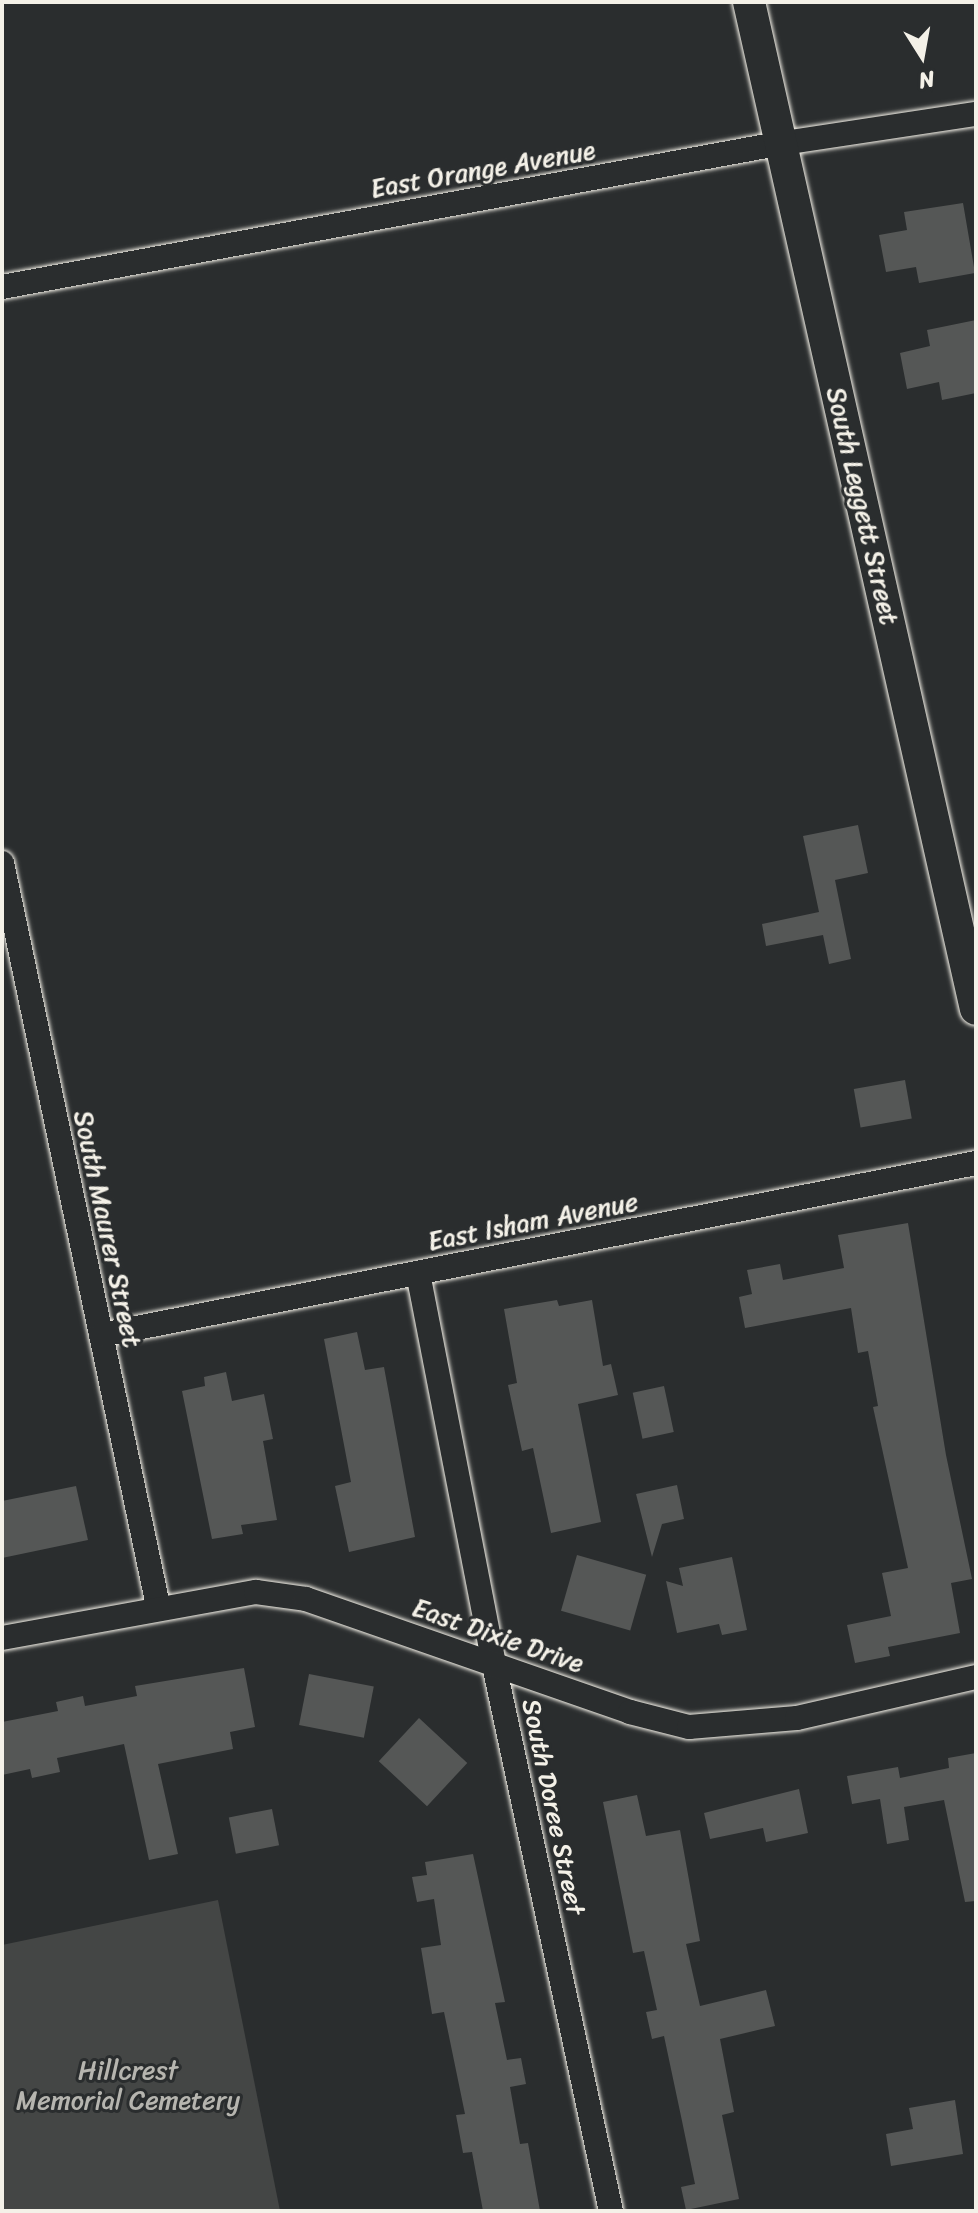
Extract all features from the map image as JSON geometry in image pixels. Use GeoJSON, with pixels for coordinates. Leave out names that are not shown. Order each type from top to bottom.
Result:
{"type":"FeatureCollection","features":[{"type":"Feature","properties":{"kind":"street","name":"South Leggett Street"},"geometry":{"type":"LineString","coordinates":[[749,2],[777,144],[970,947],[976,1009]]}},
{"type":"Feature","properties":{"kind":"street","name":"East Orange Avenue"},"geometry":{"type":"LineString","coordinates":[[2,287],[777,144],[976,114]]}},
{"type":"Feature","properties":{"kind":"street","name":"South Maurer Street"},"geometry":{"type":"LineString","coordinates":[[2,863],[158,1606]]}},
{"type":"Feature","properties":{"kind":"street","name":"East Isham Avenue"},"geometry":{"type":"LineString","coordinates":[[101,1335],[976,1163]]}},
{"type":"Feature","properties":{"kind":"street","name":"South Doree Street"},"geometry":{"type":"LineString","coordinates":[[418,1273],[494,1665],[611,2211]]}},
{"type":"Feature","properties":{"kind":"street","name":"East Dixie Drive"},"geometry":{"type":"LineString","coordinates":[[2,1638],[158,1606],[256,1592],[306,1599],[494,1665],[689,1727],[797,1718],[976,1677]]}},
{"type":"Feature","properties":{"kind":"green space","name":"Hillcrest Memorial Cemetery"},"geometry":{"type":"Polygon","coordinates":[[[218,1900],[280,2211],[2,2211],[2,1945],[218,1900]]]}},
{"type":"Feature","properties":{"kind":"building"},"geometry":{"type":"Polygon","coordinates":[[[963,203],[975,273],[919,283],[916,267],[886,272],[879,235],[907,230],[904,212],[963,203]]]}},
{"type":"Feature","properties":{"kind":"building"},"geometry":{"type":"Polygon","coordinates":[[[976,320],[976,393],[942,400],[939,382],[907,389],[900,353],[930,346],[927,330],[976,320]]]}},
{"type":"Feature","properties":{"kind":"building"},"geometry":{"type":"Polygon","coordinates":[[[858,825],[868,873],[835,880],[851,959],[829,964],[823,935],[766,946],[762,924],[819,912],[803,836],[858,825]]]}},
{"type":"Feature","properties":{"kind":"building"},"geometry":{"type":"Polygon","coordinates":[[[905,1080],[912,1118],[861,1127],[854,1089],[905,1080]]]}},
{"type":"Feature","properties":{"kind":"building"},"geometry":{"type":"Polygon","coordinates":[[[908,1223],[946,1455],[972,1579],[951,1583],[960,1633],[888,1647],[890,1656],[855,1663],[847,1625],[891,1616],[882,1573],[908,1568],[873,1407],[878,1406],[868,1351],[858,1353],[851,1308],[745,1328],[739,1297],[752,1294],[747,1270],[780,1264],[783,1280],[844,1268],[838,1235],[908,1223]]]}},
{"type":"Feature","properties":{"kind":"building"},"geometry":{"type":"Polygon","coordinates":[[[557,1300],[559,1306],[592,1300],[603,1366],[611,1364],[618,1395],[578,1404],[601,1522],[551,1533],[533,1448],[522,1451],[508,1385],[517,1383],[504,1309],[557,1300]]]}},
{"type":"Feature","properties":{"kind":"building"},"geometry":{"type":"Polygon","coordinates":[[[357,1332],[365,1370],[384,1367],[415,1537],[349,1552],[335,1486],[351,1482],[324,1339],[357,1332]]]}},
{"type":"Feature","properties":{"kind":"building"},"geometry":{"type":"Polygon","coordinates":[[[226,1372],[232,1401],[264,1394],[273,1439],[263,1441],[277,1520],[241,1525],[243,1534],[212,1539],[182,1391],[205,1386],[204,1377],[226,1372]]]}},
{"type":"Feature","properties":{"kind":"building"},"geometry":{"type":"Polygon","coordinates":[[[664,1386],[674,1432],[642,1439],[633,1393],[664,1386]]]}},
{"type":"Feature","properties":{"kind":"building"},"geometry":{"type":"Polygon","coordinates":[[[677,1485],[684,1519],[662,1524],[652,1557],[636,1494],[677,1485]]]}},
{"type":"Feature","properties":{"kind":"building"},"geometry":{"type":"Polygon","coordinates":[[[76,1486],[88,1540],[2,1558],[2,1501],[76,1486]]]}},
{"type":"Feature","properties":{"kind":"building"},"geometry":{"type":"Polygon","coordinates":[[[577,1555],[646,1575],[630,1631],[561,1611],[577,1555]]]}},
{"type":"Feature","properties":{"kind":"building"},"geometry":{"type":"Polygon","coordinates":[[[732,1557],[747,1630],[722,1635],[719,1624],[677,1633],[666,1581],[683,1586],[679,1568],[732,1557]]]}},
{"type":"Feature","properties":{"kind":"building"},"geometry":{"type":"Polygon","coordinates":[[[244,1668],[255,1727],[230,1732],[233,1749],[158,1764],[178,1854],[149,1860],[124,1744],[57,1758],[60,1772],[32,1778],[30,1769],[2,1775],[2,1722],[58,1711],[56,1702],[83,1696],[85,1706],[137,1696],[135,1686],[244,1668]]]}},
{"type":"Feature","properties":{"kind":"building"},"geometry":{"type":"Polygon","coordinates":[[[309,1674],[374,1687],[364,1738],[299,1725],[309,1674]]]}},
{"type":"Feature","properties":{"kind":"building"},"geometry":{"type":"Polygon","coordinates":[[[419,1718],[467,1763],[427,1806],[379,1761],[419,1718]]]}},
{"type":"Feature","properties":{"kind":"building"},"geometry":{"type":"Polygon","coordinates":[[[976,1753],[976,1901],[965,1902],[944,1800],[904,1807],[909,1840],[887,1844],[880,1799],[852,1804],[847,1776],[898,1767],[900,1778],[949,1768],[948,1758],[976,1753]]]}},
{"type":"Feature","properties":{"kind":"building"},"geometry":{"type":"Polygon","coordinates":[[[799,1789],[808,1833],[766,1842],[763,1828],[710,1839],[704,1813],[799,1789]]]}},
{"type":"Feature","properties":{"kind":"building"},"geometry":{"type":"Polygon","coordinates":[[[637,1795],[646,1836],[680,1830],[700,1941],[686,1944],[700,2006],[766,1990],[775,2026],[720,2039],[734,2112],[722,2115],[739,2199],[686,2210],[681,2187],[695,2184],[664,2036],[652,2039],[646,2012],[657,2010],[644,1951],[633,1953],[603,1802],[637,1795]]]}},
{"type":"Feature","properties":{"kind":"building"},"geometry":{"type":"Polygon","coordinates":[[[272,1809],[279,1845],[236,1854],[229,1817],[272,1809]]]}},
{"type":"Feature","properties":{"kind":"building"},"geometry":{"type":"Polygon","coordinates":[[[473,1854],[505,2002],[495,2003],[507,2060],[521,2058],[526,2084],[510,2087],[520,2144],[528,2143],[540,2211],[483,2211],[472,2152],[463,2153],[456,2115],[465,2114],[444,2012],[432,2014],[421,1948],[441,1945],[434,1899],[417,1902],[412,1877],[427,1875],[425,1862],[473,1854]]]}},
{"type":"Feature","properties":{"kind":"building"},"geometry":{"type":"Polygon","coordinates":[[[955,2100],[963,2154],[891,2166],[886,2134],[913,2129],[909,2108],[955,2100]]]}}]}
